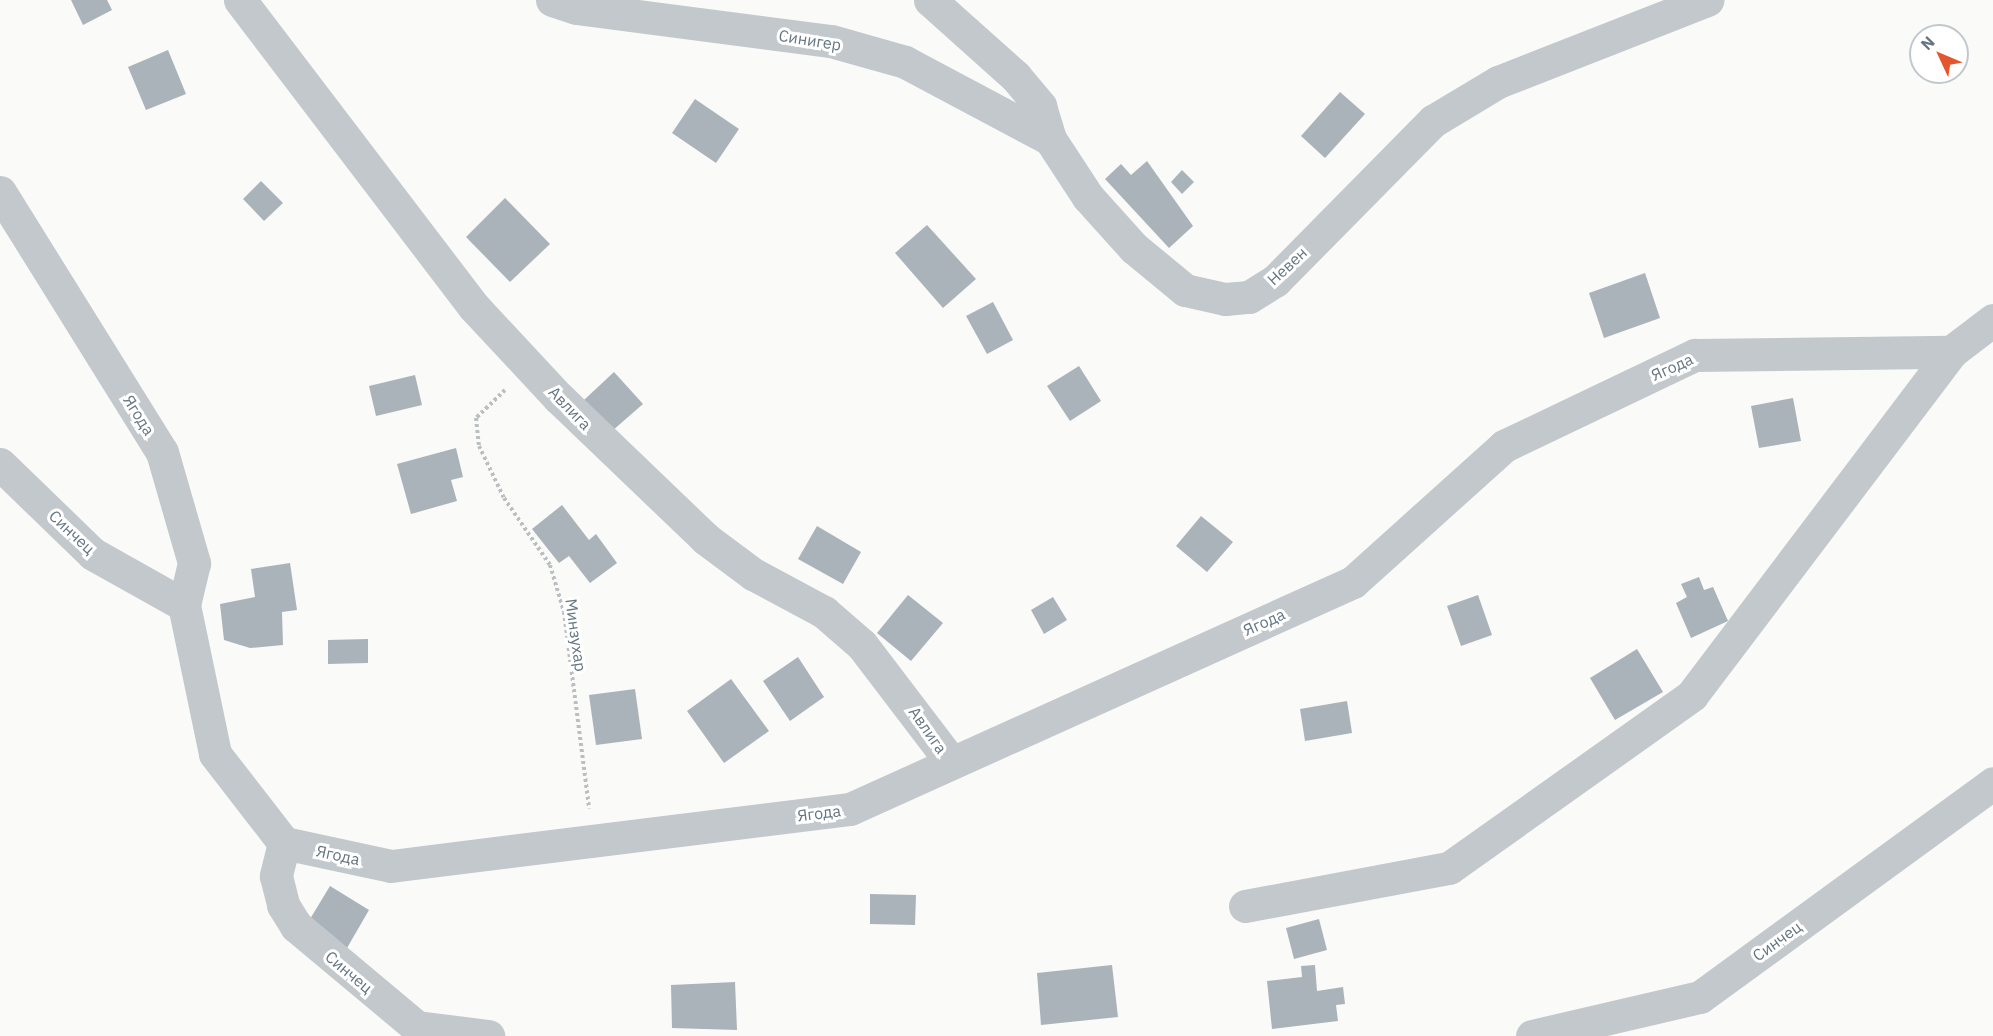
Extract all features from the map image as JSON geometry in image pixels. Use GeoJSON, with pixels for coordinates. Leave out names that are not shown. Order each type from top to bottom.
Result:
{"type":"FeatureCollection","features":[{"type":"Feature","properties":{"kind":"street","name":"Авлига"},"geometry":{"type":"LineString","coordinates":[[240,0],[474,307],[529,366],[706,539],[753,574],[824,612],[862,645],[951,762]]}},
{"type":"Feature","properties":{"kind":"street","name":"Синигер"},"geometry":{"type":"LineString","coordinates":[[552,0],[576,8],[831,41],[895,59],[1050,139]]}},
{"type":"Feature","properties":{"kind":"street","name":"Невен"},"geometry":{"type":"LineString","coordinates":[[930,0],[1016,76],[1040,106],[1050,139],[1096,206],[1134,248],[1185,290],[1225,299],[1249,297],[1275,281],[1432,121],[1498,82],[1707,0]]}},
{"type":"Feature","properties":{"kind":"street","name":"Ягода"},"geometry":{"type":"LineString","coordinates":[[0,192],[162,452],[194,563],[184,605],[215,754],[284,843],[391,866],[850,809],[1353,582],[1503,446],[1695,356],[1951,352]]}},
{"type":"Feature","properties":{"kind":"street"},"geometry":{"type":"LineString","coordinates":[[1245,906],[1449,868],[1692,695],[1951,352],[1993,320]]}},
{"type":"Feature","properties":{"kind":"street","name":"Синчец"},"geometry":{"type":"LineString","coordinates":[[0,464],[93,554],[184,605]]}},
{"type":"Feature","properties":{"kind":"street","name":"Синчец"},"geometry":{"type":"LineString","coordinates":[[1532,1036],[1700,997],[1993,783]]}},
{"type":"Feature","properties":{"kind":"street","name":"Синчец"},"geometry":{"type":"LineString","coordinates":[[284,843],[276,876],[283,905],[296,926],[417,1028],[488,1036]]}},
{"type":"Feature","properties":{"kind":"path","name":"Минзухар"},"geometry":{"type":"LineString","coordinates":[[529,366],[476,418],[479,447],[504,498],[550,565],[564,612],[593,841]]}},
{"type":"Feature","properties":{"kind":"building"},"geometry":{"type":"Polygon","coordinates":[[[71,0],[107,0],[112,10],[83,25],[71,0]]]}},
{"type":"Feature","properties":{"kind":"building"},"geometry":{"type":"Polygon","coordinates":[[[168,50],[186,94],[146,110],[128,67],[168,50]]]}},
{"type":"Feature","properties":{"kind":"building"},"geometry":{"type":"Polygon","coordinates":[[[1340,92],[1365,114],[1325,158],[1301,136],[1340,92]]]}},
{"type":"Feature","properties":{"kind":"building"},"geometry":{"type":"Polygon","coordinates":[[[695,99],[739,129],[716,163],[672,133],[695,99]]]}},
{"type":"Feature","properties":{"kind":"building"},"geometry":{"type":"Polygon","coordinates":[[[1147,161],[1193,226],[1169,248],[1105,179],[1121,164],[1131,175],[1147,161]]]}},
{"type":"Feature","properties":{"kind":"building"},"geometry":{"type":"Polygon","coordinates":[[[1182,170],[1194,182],[1182,194],[1171,182],[1182,170]]]}},
{"type":"Feature","properties":{"kind":"building"},"geometry":{"type":"Polygon","coordinates":[[[261,181],[283,203],[264,221],[243,199],[261,181]]]}},
{"type":"Feature","properties":{"kind":"building"},"geometry":{"type":"Polygon","coordinates":[[[505,198],[550,244],[510,282],[466,237],[505,198]]]}},
{"type":"Feature","properties":{"kind":"building"},"geometry":{"type":"Polygon","coordinates":[[[927,225],[976,279],[943,308],[895,253],[927,225]]]}},
{"type":"Feature","properties":{"kind":"building"},"geometry":{"type":"Polygon","coordinates":[[[1645,273],[1660,318],[1604,338],[1589,293],[1645,273]]]}},
{"type":"Feature","properties":{"kind":"building"},"geometry":{"type":"Polygon","coordinates":[[[993,302],[1013,340],[987,354],[966,316],[993,302]]]}},
{"type":"Feature","properties":{"kind":"building"},"geometry":{"type":"Polygon","coordinates":[[[1079,366],[1101,401],[1070,421],[1047,386],[1079,366]]]}},
{"type":"Feature","properties":{"kind":"building"},"geometry":{"type":"Polygon","coordinates":[[[614,372],[643,404],[612,431],[584,400],[614,372]]]}},
{"type":"Feature","properties":{"kind":"building"},"geometry":{"type":"Polygon","coordinates":[[[415,375],[422,405],[376,416],[369,386],[415,375]]]}},
{"type":"Feature","properties":{"kind":"building"},"geometry":{"type":"Polygon","coordinates":[[[1793,398],[1801,441],[1759,448],[1751,406],[1793,398]]]}},
{"type":"Feature","properties":{"kind":"building"},"geometry":{"type":"Polygon","coordinates":[[[456,448],[463,477],[451,480],[457,501],[411,514],[397,464],[456,448]]]}},
{"type":"Feature","properties":{"kind":"building"},"geometry":{"type":"Polygon","coordinates":[[[562,505],[589,540],[596,534],[617,563],[590,583],[569,556],[559,563],[532,529],[562,505]]]}},
{"type":"Feature","properties":{"kind":"building"},"geometry":{"type":"Polygon","coordinates":[[[1201,516],[1233,542],[1207,572],[1176,546],[1201,516]]]}},
{"type":"Feature","properties":{"kind":"building"},"geometry":{"type":"Polygon","coordinates":[[[817,526],[861,552],[843,584],[798,559],[817,526]]]}},
{"type":"Feature","properties":{"kind":"building"},"geometry":{"type":"Polygon","coordinates":[[[290,563],[297,610],[282,612],[283,645],[250,648],[224,640],[220,604],[255,597],[251,569],[290,563]]]}},
{"type":"Feature","properties":{"kind":"building"},"geometry":{"type":"Polygon","coordinates":[[[1699,577],[1704,590],[1713,587],[1728,621],[1691,638],[1676,603],[1687,597],[1681,584],[1699,577]]]}},
{"type":"Feature","properties":{"kind":"building"},"geometry":{"type":"Polygon","coordinates":[[[908,595],[943,623],[911,661],[877,633],[908,595]]]}},
{"type":"Feature","properties":{"kind":"building"},"geometry":{"type":"Polygon","coordinates":[[[1478,595],[1492,635],[1461,646],[1447,606],[1478,595]]]}},
{"type":"Feature","properties":{"kind":"building"},"geometry":{"type":"Polygon","coordinates":[[[1053,597],[1067,620],[1044,634],[1031,610],[1053,597]]]}},
{"type":"Feature","properties":{"kind":"building"},"geometry":{"type":"Polygon","coordinates":[[[368,639],[368,663],[328,664],[328,640],[368,639]]]}},
{"type":"Feature","properties":{"kind":"building"},"geometry":{"type":"Polygon","coordinates":[[[1637,649],[1663,692],[1615,720],[1590,678],[1637,649]]]}},
{"type":"Feature","properties":{"kind":"building"},"geometry":{"type":"Polygon","coordinates":[[[798,657],[824,697],[790,721],[763,681],[798,657]]]}},
{"type":"Feature","properties":{"kind":"building"},"geometry":{"type":"Polygon","coordinates":[[[731,679],[769,731],[724,763],[687,711],[731,679]]]}},
{"type":"Feature","properties":{"kind":"building"},"geometry":{"type":"Polygon","coordinates":[[[635,689],[642,739],[596,745],[589,695],[635,689]]]}},
{"type":"Feature","properties":{"kind":"building"},"geometry":{"type":"Polygon","coordinates":[[[1347,701],[1352,733],[1305,741],[1300,709],[1347,701]]]}},
{"type":"Feature","properties":{"kind":"building"},"geometry":{"type":"Polygon","coordinates":[[[330,886],[369,910],[347,948],[307,924],[330,886]]]}},
{"type":"Feature","properties":{"kind":"building"},"geometry":{"type":"Polygon","coordinates":[[[870,894],[916,895],[915,925],[870,924],[870,894]]]}},
{"type":"Feature","properties":{"kind":"building"},"geometry":{"type":"Polygon","coordinates":[[[1319,919],[1327,950],[1294,959],[1286,928],[1319,919]]]}},
{"type":"Feature","properties":{"kind":"building"},"geometry":{"type":"Polygon","coordinates":[[[1112,965],[1118,1017],[1041,1025],[1037,973],[1112,965]]]}},
{"type":"Feature","properties":{"kind":"building"},"geometry":{"type":"Polygon","coordinates":[[[1315,965],[1317,991],[1343,987],[1345,1004],[1336,1005],[1338,1021],[1272,1029],[1267,981],[1302,977],[1301,966],[1315,965]]]}},
{"type":"Feature","properties":{"kind":"building"},"geometry":{"type":"Polygon","coordinates":[[[735,982],[737,1030],[672,1028],[671,985],[735,982]]]}}]}
